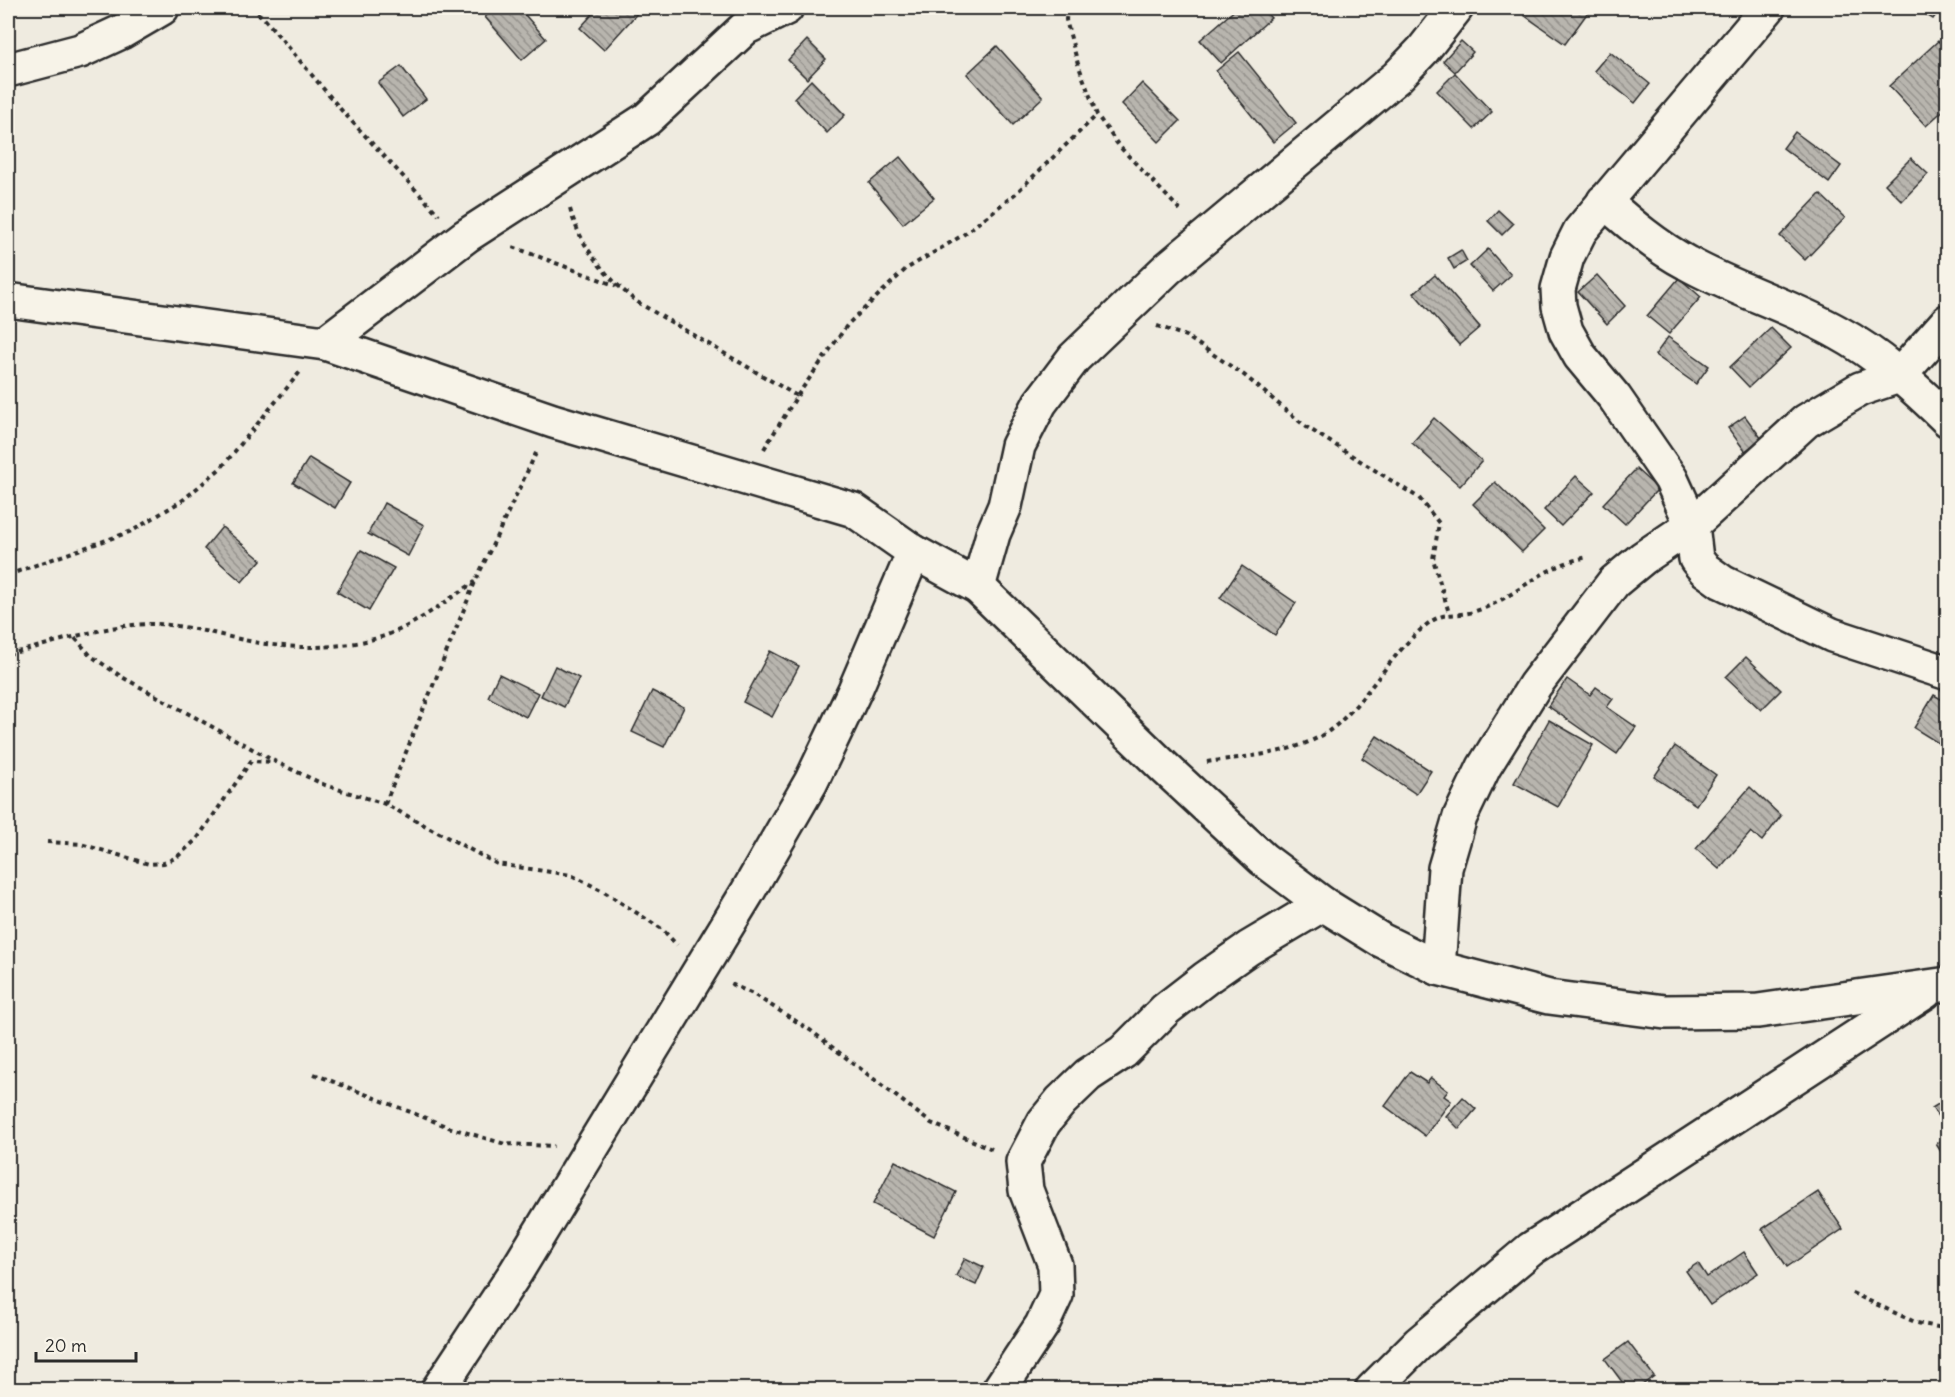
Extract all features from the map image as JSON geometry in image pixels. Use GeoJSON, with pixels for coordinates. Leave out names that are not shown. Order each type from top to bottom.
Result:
{"type":"FeatureCollection","features":[{"type":"Feature","properties":{"kind":"street"},"geometry":{"type":"LineString","coordinates":[[8,70],[80,51],[121,32],[162,8]]}},
{"type":"Feature","properties":{"kind":"street"},"geometry":{"type":"LineString","coordinates":[[325,343],[466,236],[647,119],[740,18],[786,8]]}},
{"type":"Feature","properties":{"kind":"street"},"geometry":{"type":"LineString","coordinates":[[978,587],[993,534],[1005,506],[1018,446],[1040,403],[1074,358],[1167,269],[1397,77],[1423,50],[1456,8]]}},
{"type":"Feature","properties":{"kind":"street"},"geometry":{"type":"LineString","coordinates":[[1768,8],[1580,231],[1567,257],[1558,289],[1559,306],[1566,331],[1580,356],[1615,398],[1671,479],[1692,525],[1696,559],[1704,569],[1722,582],[1832,635],[1947,673]]}},
{"type":"Feature","properties":{"kind":"street"},"geometry":{"type":"LineString","coordinates":[[1604,201],[1643,236],[1657,242],[1685,262],[1802,313],[1840,333],[1899,376],[1947,420]]}},
{"type":"Feature","properties":{"kind":"street"},"geometry":{"type":"LineString","coordinates":[[8,300],[325,343],[553,421],[854,510],[914,552],[978,587],[1165,768],[1263,859],[1323,904],[1381,940],[1438,968],[1549,997],[1665,1012],[1758,1011],[1941,985]]}},
{"type":"Feature","properties":{"kind":"street"},"geometry":{"type":"LineString","coordinates":[[1438,968],[1445,868],[1460,817],[1484,766],[1534,685],[1614,582],[1643,558],[1692,525],[1806,421],[1860,389],[1899,376],[1947,321]]}},
{"type":"Feature","properties":{"kind":"street"},"geometry":{"type":"LineString","coordinates":[[438,1389],[516,1272],[700,970],[811,782],[855,690],[914,552]]}},
{"type":"Feature","properties":{"kind":"street"},"geometry":{"type":"LineString","coordinates":[[1643,558],[1696,559]]}},
{"type":"Feature","properties":{"kind":"street"},"geometry":{"type":"LineString","coordinates":[[999,1389],[1042,1325],[1056,1295],[1055,1265],[1026,1190],[1023,1162],[1044,1122],[1061,1101],[1088,1075],[1123,1052],[1166,1009],[1206,978],[1323,904]]}},
{"type":"Feature","properties":{"kind":"street"},"geometry":{"type":"LineString","coordinates":[[1372,1389],[1419,1343],[1531,1249],[1941,985]]}},
{"type":"Feature","properties":{"kind":"path"},"geometry":{"type":"LineString","coordinates":[[250,8],[263,17],[343,112],[413,189],[437,214],[466,236],[518,248],[617,286]]}},
{"type":"Feature","properties":{"kind":"path"},"geometry":{"type":"LineString","coordinates":[[1067,8],[1066,20],[1078,64],[1097,115],[1119,146],[1206,238]]}},
{"type":"Feature","properties":{"kind":"path"},"geometry":{"type":"LineString","coordinates":[[746,478],[797,396],[848,324],[906,269],[987,217],[1097,115]]}},
{"type":"Feature","properties":{"kind":"path"},"geometry":{"type":"LineString","coordinates":[[560,176],[581,240],[617,286],[637,302],[797,396]]}},
{"type":"Feature","properties":{"kind":"path"},"geometry":{"type":"LineString","coordinates":[[1115,319],[1146,322],[1186,336],[1244,375],[1305,426],[1419,498],[1439,523],[1433,559],[1449,613]]}},
{"type":"Feature","properties":{"kind":"path"},"geometry":{"type":"LineString","coordinates":[[8,575],[132,531],[183,500],[222,467],[325,343]]}},
{"type":"Feature","properties":{"kind":"path"},"geometry":{"type":"LineString","coordinates":[[385,804],[475,582],[523,478],[553,421]]}},
{"type":"Feature","properties":{"kind":"path"},"geometry":{"type":"LineString","coordinates":[[1165,768],[1280,751],[1304,744],[1327,732],[1358,703],[1397,653],[1426,625],[1449,613],[1472,613],[1497,604],[1528,581],[1566,561],[1609,554],[1643,558]]}},
{"type":"Feature","properties":{"kind":"path"},"geometry":{"type":"LineString","coordinates":[[8,654],[75,639],[115,627],[153,624],[190,626],[246,641],[305,647],[351,644],[386,635],[404,627],[475,582]]}},
{"type":"Feature","properties":{"kind":"path"},"geometry":{"type":"LineString","coordinates":[[75,639],[91,656],[122,677],[276,762],[325,785],[385,804],[497,864],[571,875],[600,890],[662,929],[700,970],[753,994],[810,1030],[931,1123],[1023,1162]]}},
{"type":"Feature","properties":{"kind":"path"},"geometry":{"type":"LineString","coordinates":[[47,842],[81,844],[149,864],[164,863],[177,857],[197,839],[251,761],[276,762]]}},
{"type":"Feature","properties":{"kind":"path"},"geometry":{"type":"LineString","coordinates":[[314,1074],[451,1128],[505,1144],[591,1148]]}},
{"type":"Feature","properties":{"kind":"path"},"geometry":{"type":"LineString","coordinates":[[1852,1293],[1917,1323],[1947,1329]]}},
{"type":"Feature","properties":{"kind":"building"},"geometry":{"type":"Polygon","coordinates":[[[495,8],[519,8],[546,39],[522,60],[485,17],[495,8]]]}},
{"type":"Feature","properties":{"kind":"building"},"geometry":{"type":"Polygon","coordinates":[[[598,8],[642,8],[604,50],[580,28],[598,8]]]}},
{"type":"Feature","properties":{"kind":"building"},"geometry":{"type":"Polygon","coordinates":[[[1237,8],[1262,8],[1271,18],[1221,63],[1200,40],[1237,8]]]}},
{"type":"Feature","properties":{"kind":"building"},"geometry":{"type":"Polygon","coordinates":[[[1530,8],[1591,8],[1565,44],[1524,15],[1530,8]]]}},
{"type":"Feature","properties":{"kind":"building"},"geometry":{"type":"Polygon","coordinates":[[[1915,8],[1941,8],[1933,19],[1915,8]]]}},
{"type":"Feature","properties":{"kind":"building"},"geometry":{"type":"Polygon","coordinates":[[[807,40],[826,59],[807,79],[788,60],[807,40]]]}},
{"type":"Feature","properties":{"kind":"building"},"geometry":{"type":"Polygon","coordinates":[[[1461,41],[1473,52],[1455,72],[1443,61],[1461,41]]]}},
{"type":"Feature","properties":{"kind":"building"},"geometry":{"type":"Polygon","coordinates":[[[1938,41],[1948,51],[1948,106],[1926,126],[1889,86],[1938,41]]]}},
{"type":"Feature","properties":{"kind":"building"},"geometry":{"type":"Polygon","coordinates":[[[997,46],[1043,97],[1013,125],[967,74],[997,46]]]}},
{"type":"Feature","properties":{"kind":"building"},"geometry":{"type":"Polygon","coordinates":[[[1239,52],[1296,123],[1273,142],[1216,71],[1239,52]]]}},
{"type":"Feature","properties":{"kind":"building"},"geometry":{"type":"Polygon","coordinates":[[[1610,52],[1650,84],[1635,103],[1594,71],[1610,52]]]}},
{"type":"Feature","properties":{"kind":"building"},"geometry":{"type":"Polygon","coordinates":[[[401,66],[426,99],[403,117],[378,83],[401,66]]]}},
{"type":"Feature","properties":{"kind":"building"},"geometry":{"type":"Polygon","coordinates":[[[1455,73],[1492,112],[1474,129],[1437,91],[1455,73]]]}},
{"type":"Feature","properties":{"kind":"building"},"geometry":{"type":"Polygon","coordinates":[[[811,80],[845,115],[827,133],[794,98],[811,80]]]}},
{"type":"Feature","properties":{"kind":"building"},"geometry":{"type":"Polygon","coordinates":[[[1142,83],[1180,121],[1159,142],[1122,104],[1142,83]]]}},
{"type":"Feature","properties":{"kind":"building"},"geometry":{"type":"Polygon","coordinates":[[[1795,132],[1841,166],[1829,183],[1783,148],[1795,132]]]}},
{"type":"Feature","properties":{"kind":"building"},"geometry":{"type":"Polygon","coordinates":[[[900,157],[934,198],[903,224],[869,183],[900,157]]]}},
{"type":"Feature","properties":{"kind":"building"},"geometry":{"type":"Polygon","coordinates":[[[1911,158],[1928,174],[1902,201],[1885,184],[1911,158]]]}},
{"type":"Feature","properties":{"kind":"building"},"geometry":{"type":"Polygon","coordinates":[[[1820,194],[1845,218],[1805,260],[1780,236],[1820,194]]]}},
{"type":"Feature","properties":{"kind":"building"},"geometry":{"type":"Polygon","coordinates":[[[1498,210],[1513,224],[1502,235],[1488,221],[1498,210]]]}},
{"type":"Feature","properties":{"kind":"building"},"geometry":{"type":"Polygon","coordinates":[[[1488,249],[1511,275],[1493,291],[1470,266],[1488,249]]]}},
{"type":"Feature","properties":{"kind":"building"},"geometry":{"type":"Polygon","coordinates":[[[1461,250],[1467,261],[1454,269],[1448,258],[1461,250]]]}},
{"type":"Feature","properties":{"kind":"building"},"geometry":{"type":"Polygon","coordinates":[[[1435,275],[1480,327],[1459,345],[1414,293],[1435,275]]]}},
{"type":"Feature","properties":{"kind":"building"},"geometry":{"type":"Polygon","coordinates":[[[1597,275],[1625,306],[1607,324],[1578,292],[1597,275]]]}},
{"type":"Feature","properties":{"kind":"building"},"geometry":{"type":"Polygon","coordinates":[[[1679,278],[1701,297],[1669,334],[1647,316],[1679,278]]]}},
{"type":"Feature","properties":{"kind":"building"},"geometry":{"type":"Polygon","coordinates":[[[1771,328],[1791,348],[1749,387],[1730,367],[1771,328]]]}},
{"type":"Feature","properties":{"kind":"building"},"geometry":{"type":"Polygon","coordinates":[[[1668,337],[1709,366],[1696,384],[1655,355],[1668,337]]]}},
{"type":"Feature","properties":{"kind":"building"},"geometry":{"type":"Polygon","coordinates":[[[1745,416],[1762,439],[1745,451],[1728,428],[1745,416]]]}},
{"type":"Feature","properties":{"kind":"building"},"geometry":{"type":"Polygon","coordinates":[[[1434,418],[1482,461],[1460,486],[1412,443],[1434,418]]]}},
{"type":"Feature","properties":{"kind":"building"},"geometry":{"type":"Polygon","coordinates":[[[309,458],[350,483],[335,508],[293,483],[309,458]]]}},
{"type":"Feature","properties":{"kind":"building"},"geometry":{"type":"Polygon","coordinates":[[[1636,469],[1658,489],[1625,524],[1603,504],[1636,469]]]}},
{"type":"Feature","properties":{"kind":"building"},"geometry":{"type":"Polygon","coordinates":[[[1576,476],[1594,492],[1561,526],[1544,510],[1576,476]]]}},
{"type":"Feature","properties":{"kind":"building"},"geometry":{"type":"Polygon","coordinates":[[[1495,482],[1544,530],[1522,552],[1473,504],[1495,482]]]}},
{"type":"Feature","properties":{"kind":"building"},"geometry":{"type":"Polygon","coordinates":[[[384,503],[424,525],[408,556],[368,534],[384,503]]]}},
{"type":"Feature","properties":{"kind":"building"},"geometry":{"type":"Polygon","coordinates":[[[222,527],[261,560],[242,582],[204,549],[222,527]]]}},
{"type":"Feature","properties":{"kind":"building"},"geometry":{"type":"Polygon","coordinates":[[[361,550],[394,568],[369,611],[337,592],[361,550]]]}},
{"type":"Feature","properties":{"kind":"building"},"geometry":{"type":"Polygon","coordinates":[[[1242,566],[1296,603],[1275,635],[1220,598],[1242,566]]]}},
{"type":"Feature","properties":{"kind":"building"},"geometry":{"type":"Polygon","coordinates":[[[770,651],[799,666],[772,717],[743,702],[770,651]]]}},
{"type":"Feature","properties":{"kind":"building"},"geometry":{"type":"Polygon","coordinates":[[[1746,657],[1781,690],[1761,710],[1726,677],[1746,657]]]}},
{"type":"Feature","properties":{"kind":"building"},"geometry":{"type":"Polygon","coordinates":[[[555,666],[579,678],[564,707],[541,696],[555,666]]]}},
{"type":"Feature","properties":{"kind":"building"},"geometry":{"type":"Polygon","coordinates":[[[499,674],[538,693],[526,717],[488,697],[499,674]]]}},
{"type":"Feature","properties":{"kind":"building"},"geometry":{"type":"Polygon","coordinates":[[[1567,679],[1590,695],[1596,687],[1613,699],[1607,707],[1636,727],[1617,754],[1548,706],[1567,679]]]}},
{"type":"Feature","properties":{"kind":"building"},"geometry":{"type":"Polygon","coordinates":[[[652,691],[684,707],[664,747],[632,732],[652,691]]]}},
{"type":"Feature","properties":{"kind":"building"},"geometry":{"type":"Polygon","coordinates":[[[1934,695],[1948,703],[1948,749],[1914,728],[1934,695]]]}},
{"type":"Feature","properties":{"kind":"building"},"geometry":{"type":"Polygon","coordinates":[[[1549,720],[1593,745],[1558,807],[1514,783],[1549,720]]]}},
{"type":"Feature","properties":{"kind":"building"},"geometry":{"type":"Polygon","coordinates":[[[1377,736],[1431,771],[1416,794],[1362,758],[1377,736]]]}},
{"type":"Feature","properties":{"kind":"building"},"geometry":{"type":"Polygon","coordinates":[[[1675,746],[1716,775],[1696,805],[1654,777],[1675,746]]]}},
{"type":"Feature","properties":{"kind":"building"},"geometry":{"type":"Polygon","coordinates":[[[1750,787],[1781,816],[1762,841],[1751,832],[1719,869],[1696,849],[1750,787]]]}},
{"type":"Feature","properties":{"kind":"building"},"geometry":{"type":"Polygon","coordinates":[[[1410,1072],[1427,1083],[1431,1078],[1448,1091],[1444,1096],[1451,1101],[1425,1136],[1385,1106],[1410,1072]]]}},
{"type":"Feature","properties":{"kind":"building"},"geometry":{"type":"Polygon","coordinates":[[[1463,1097],[1476,1109],[1459,1129],[1446,1116],[1463,1097]]]}},
{"type":"Feature","properties":{"kind":"building"},"geometry":{"type":"Polygon","coordinates":[[[1948,1098],[1948,1130],[1932,1108],[1948,1098]]]}},
{"type":"Feature","properties":{"kind":"building"},"geometry":{"type":"Polygon","coordinates":[[[1948,1137],[1948,1163],[1936,1144],[1948,1137]]]}},
{"type":"Feature","properties":{"kind":"building"},"geometry":{"type":"Polygon","coordinates":[[[895,1161],[956,1192],[934,1236],[873,1204],[895,1161]]]}},
{"type":"Feature","properties":{"kind":"building"},"geometry":{"type":"Polygon","coordinates":[[[1818,1192],[1843,1229],[1787,1267],[1762,1229],[1818,1192]]]}},
{"type":"Feature","properties":{"kind":"building"},"geometry":{"type":"Polygon","coordinates":[[[1744,1252],[1758,1273],[1710,1305],[1686,1271],[1698,1263],[1707,1277],[1744,1252]]]}},
{"type":"Feature","properties":{"kind":"building"},"geometry":{"type":"Polygon","coordinates":[[[965,1258],[984,1267],[976,1285],[956,1276],[965,1258]]]}},
{"type":"Feature","properties":{"kind":"building"},"geometry":{"type":"Polygon","coordinates":[[[1628,1342],[1654,1376],[1636,1390],[1628,1390],[1605,1359],[1628,1342]]]}}]}
